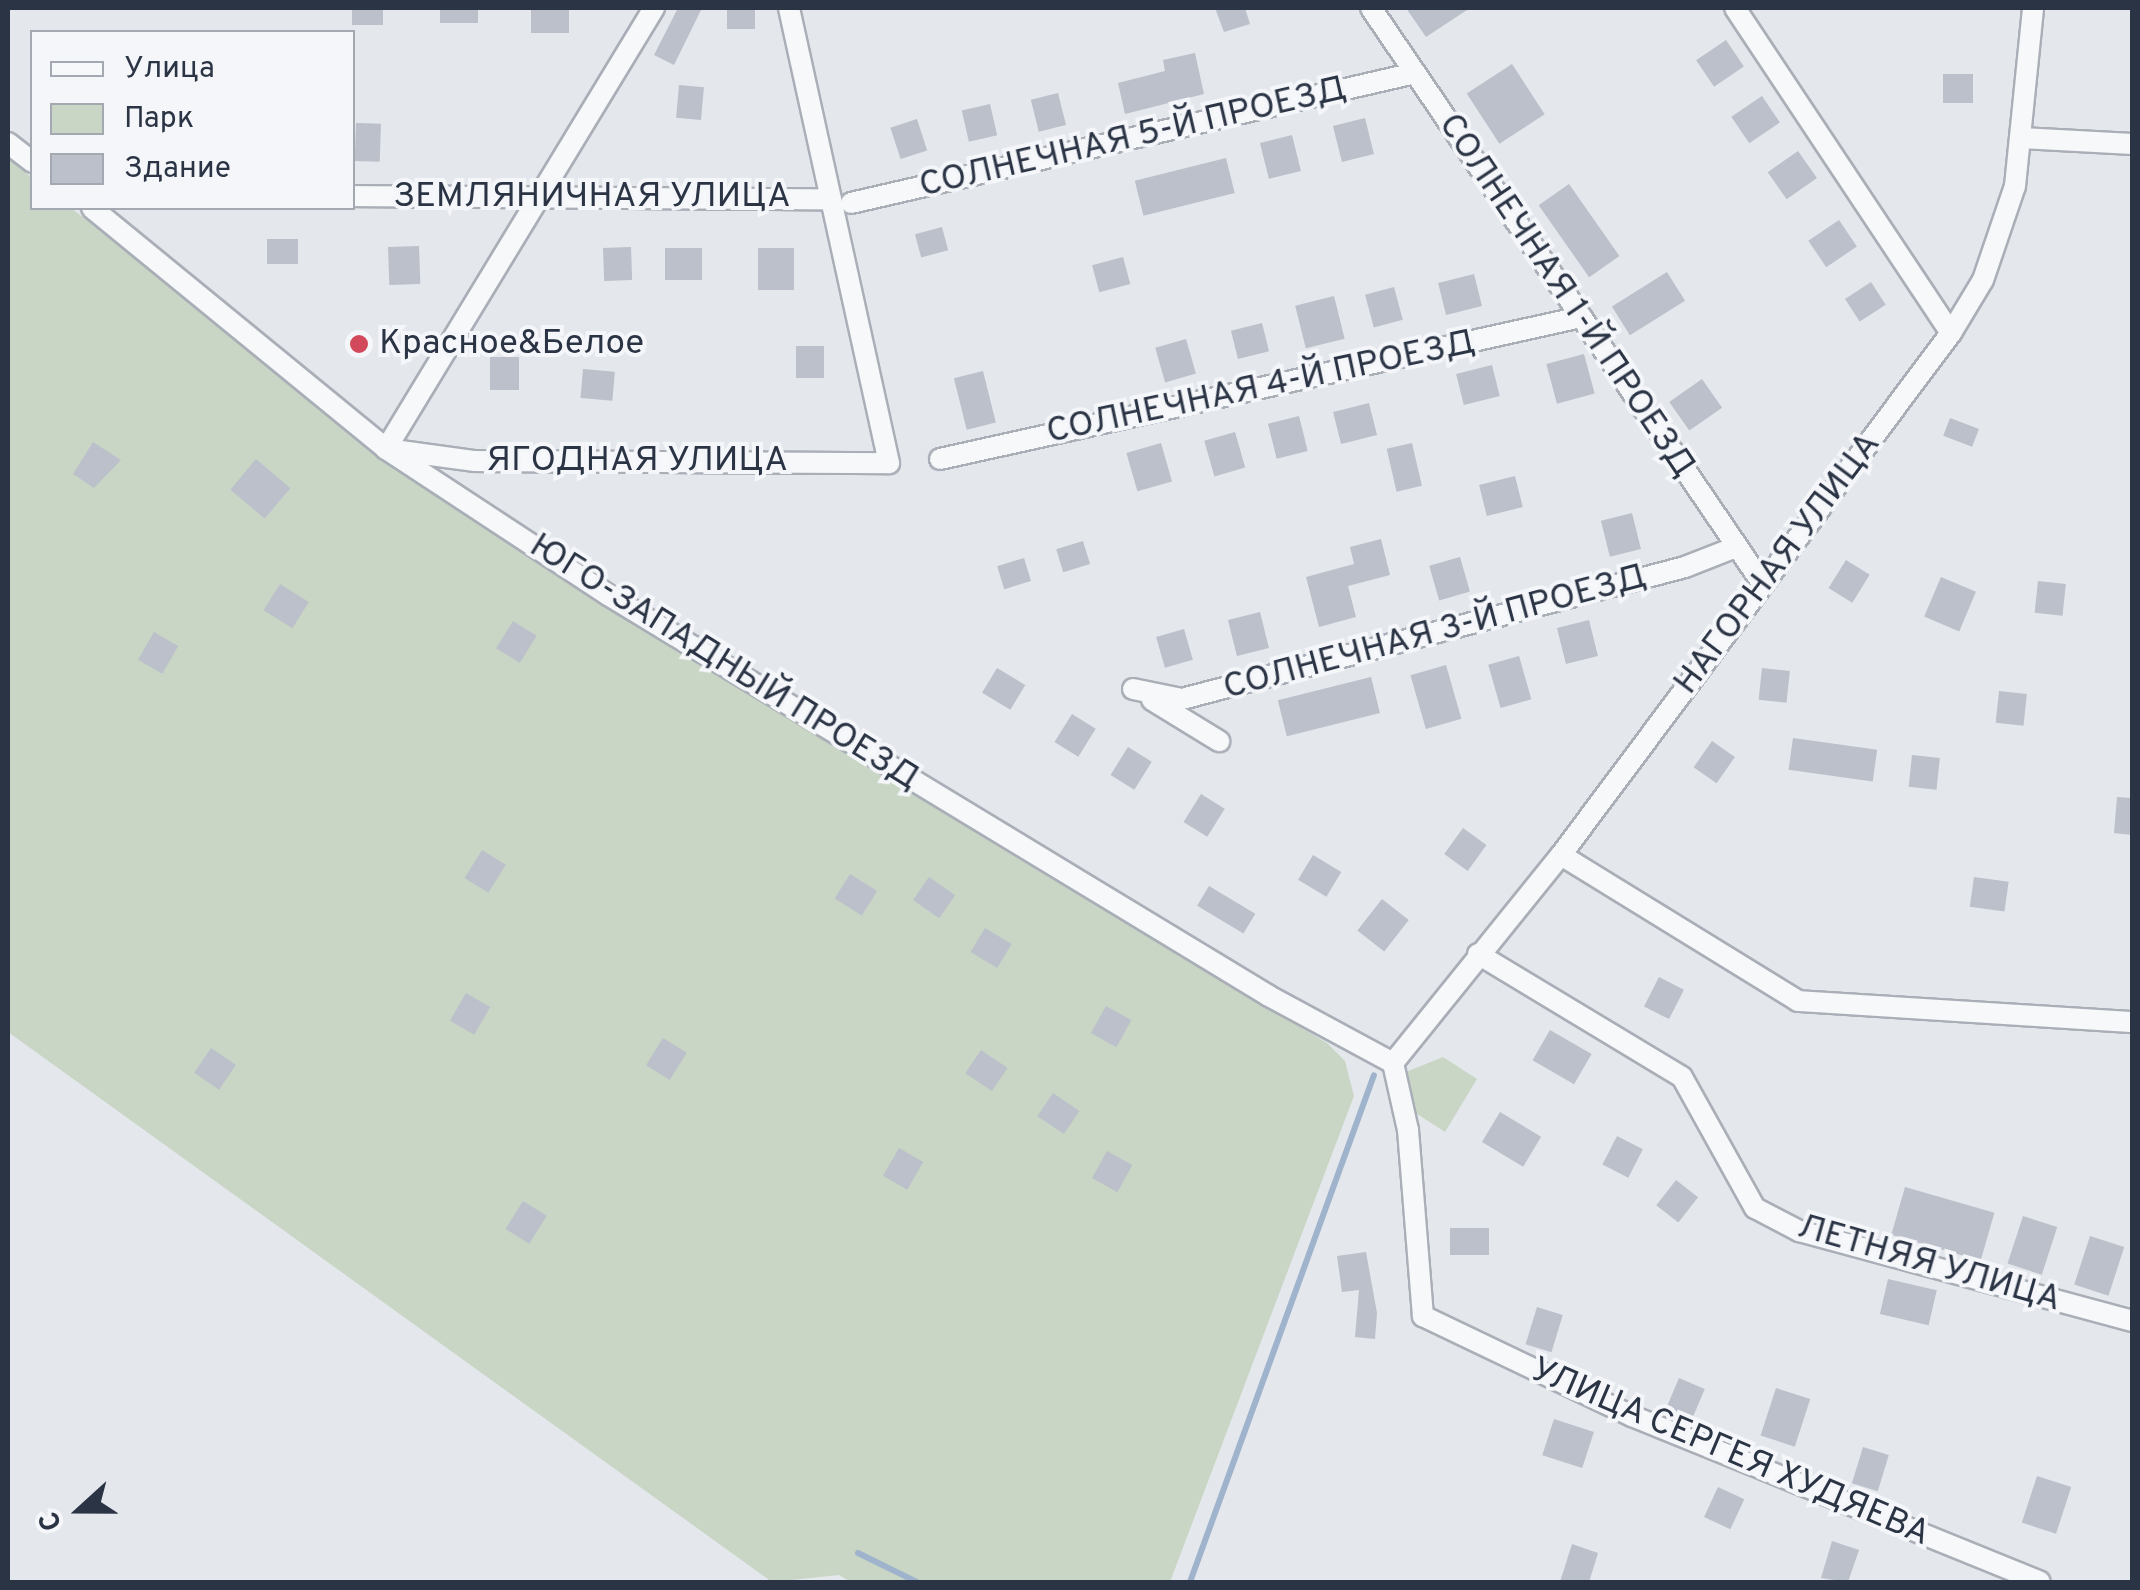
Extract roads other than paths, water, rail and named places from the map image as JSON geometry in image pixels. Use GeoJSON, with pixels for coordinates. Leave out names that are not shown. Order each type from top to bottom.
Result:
{"type":"FeatureCollection","features":[{"type":"Feature","properties":{"kind":"street"},"geometry":{"type":"LineString","coordinates":[[386,449],[654,8]]}},
{"type":"Feature","properties":{"kind":"street"},"geometry":{"type":"LineString","coordinates":[[790,8],[841,201]]}},
{"type":"Feature","properties":{"kind":"street","name":"СОЛНЕЧНАЯ 1-Й ПРОЕЗД"},"geometry":{"type":"LineString","coordinates":[[1371,8],[1762,583]]}},
{"type":"Feature","properties":{"kind":"street"},"geometry":{"type":"LineString","coordinates":[[1736,8],[1951,333]]}},
{"type":"Feature","properties":{"kind":"street","name":"НАГОРНАЯ УЛИЦА"},"geometry":{"type":"LineString","coordinates":[[1394,1063],[1420,1037],[1478,954],[1561,855],[1951,333],[2004,231],[2022,138],[2033,8]]}},
{"type":"Feature","properties":{"kind":"street","name":"СОЛНЕЧНАЯ 5-Й ПРОЕЗД"},"geometry":{"type":"LineString","coordinates":[[841,201],[1415,73]]}},
{"type":"Feature","properties":{"kind":"street"},"geometry":{"type":"LineString","coordinates":[[2022,138],[2132,144]]}},
{"type":"Feature","properties":{"kind":"street"},"geometry":{"type":"LineString","coordinates":[[8,143],[30,160]]}},
{"type":"Feature","properties":{"kind":"street","name":"ЗЕМЛЯНИЧНАЯ УЛИЦА"},"geometry":{"type":"LineString","coordinates":[[355,196],[841,201]]}},
{"type":"Feature","properties":{"kind":"street","name":"ЯГОДНАЯ УЛИЦА"},"geometry":{"type":"LineString","coordinates":[[386,449],[475,460],[889,463],[841,201]]}},
{"type":"Feature","properties":{"kind":"street","name":"ЮГО-ЗАПАДНЫЙ ПРОЕЗД"},"geometry":{"type":"LineString","coordinates":[[94,210],[386,449],[608,596],[1269,996],[1394,1063]]}},
{"type":"Feature","properties":{"kind":"street","name":"СОЛНЕЧНАЯ 4-Й ПРОЕЗД"},"geometry":{"type":"LineString","coordinates":[[940,458],[1581,316]]}},
{"type":"Feature","properties":{"kind":"street","name":"СОЛНЕЧНАЯ 3-Й ПРОЕЗД"},"geometry":{"type":"LineString","coordinates":[[1220,740],[1132,689],[1182,700],[1685,567],[1736,547]]}},
{"type":"Feature","properties":{"kind":"street"},"geometry":{"type":"LineString","coordinates":[[1561,855],[1798,1001],[2132,1022]]}},
{"type":"Feature","properties":{"kind":"street","name":"ЛЕТНЯЯ УЛИЦА"},"geometry":{"type":"LineString","coordinates":[[1478,954],[1682,1078],[1755,1208],[1799,1231],[2132,1321]]}},
{"type":"Feature","properties":{"kind":"street","name":"УЛИЦА СЕРГЕЯ ХУДЯЕВА"},"geometry":{"type":"LineString","coordinates":[[1394,1063],[1408,1130],[1423,1316],[1632,1416],[2040,1582]]}},
{"type":"Feature","properties":{"kind":"waterway"},"geometry":{"type":"LineString","coordinates":[[1190,1582],[1374,1075]]}},
{"type":"Feature","properties":{"kind":"waterway"},"geometry":{"type":"LineString","coordinates":[[858,1553],[917,1582]]}},
{"type":"Feature","properties":{"kind":"place","name":"Красное&Белое"},"geometry":{"type":"Point","coordinates":[359,344]}}]}
